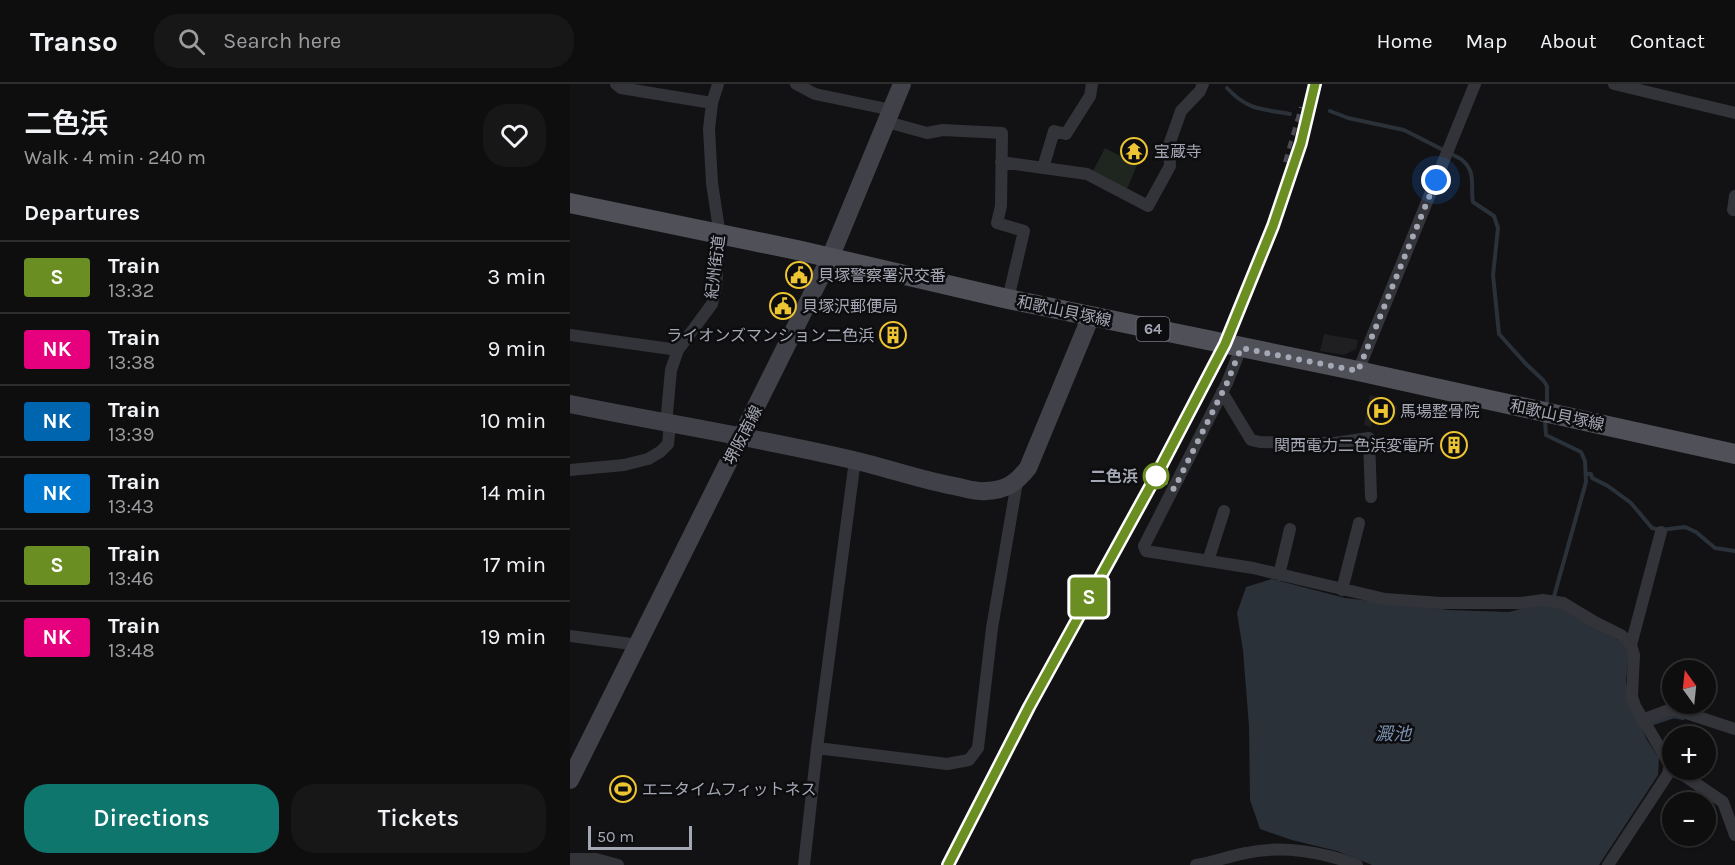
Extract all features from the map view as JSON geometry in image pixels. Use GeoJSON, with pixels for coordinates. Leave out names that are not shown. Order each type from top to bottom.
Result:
{"type":"FeatureCollection","features":[{"type":"Feature","properties":{"kind":"main road","name":"堺阪南線"},"geometry":{"type":"LineString","coordinates":[[570,780],[830,258],[902,84]]}},
{"type":"Feature","properties":{"kind":"main road","name":"和歌山貝塚線"},"geometry":{"type":"LineString","coordinates":[[570,203],[1735,454]]}},
{"type":"Feature","properties":{"kind":"main road"},"geometry":{"type":"LineString","coordinates":[[570,404],[668,424],[743,436],[855,460],[948,485],[985,492],[1002,489],[1017,482],[1028,468],[1090,316]]}},
{"type":"Feature","properties":{"kind":"street"},"geometry":{"type":"LineString","coordinates":[[616,84],[621,88],[712,103]]}},
{"type":"Feature","properties":{"kind":"street","name":"紀州街道"},"geometry":{"type":"LineString","coordinates":[[570,470],[624,465],[648,459],[668,444],[667,413],[671,370],[678,350],[712,304],[716,287],[720,236],[712,183],[710,129],[712,103],[718,84]]}},
{"type":"Feature","properties":{"kind":"street"},"geometry":{"type":"LineString","coordinates":[[796,84],[815,94],[889,116],[927,133],[943,130],[1002,133],[1000,206],[997,223],[1024,231],[1008,299]]}},
{"type":"Feature","properties":{"kind":"street"},"geometry":{"type":"LineString","coordinates":[[1043,168],[1054,131],[1066,134],[1090,96],[1092,84]]}},
{"type":"Feature","properties":{"kind":"street"},"geometry":{"type":"LineString","coordinates":[[1001,162],[1087,174],[1148,206],[1170,166],[1169,145],[1181,111],[1200,91],[1203,84]]}},
{"type":"Feature","properties":{"kind":"street"},"geometry":{"type":"LineString","coordinates":[[1358,371],[1475,84]]}},
{"type":"Feature","properties":{"kind":"street"},"geometry":{"type":"LineString","coordinates":[[1614,84],[1735,113]]}},
{"type":"Feature","properties":{"kind":"street"},"geometry":{"type":"LineString","coordinates":[[1733,210],[1735,196]]}},
{"type":"Feature","properties":{"kind":"street"},"geometry":{"type":"LineString","coordinates":[[570,335],[678,350]]}},
{"type":"Feature","properties":{"kind":"street"},"geometry":{"type":"LineString","coordinates":[[1241,348],[1222,392],[1144,546],[1146,551],[1253,568],[1385,599],[1466,604],[1504,601],[1520,603],[1543,600],[1563,603],[1621,635],[1631,645],[1634,655],[1632,698],[1642,720],[1662,750]]}},
{"type":"Feature","properties":{"kind":"street"},"geometry":{"type":"LineString","coordinates":[[1222,392],[1251,440],[1334,443],[1369,438],[1371,497]]}},
{"type":"Feature","properties":{"kind":"street"},"geometry":{"type":"LineString","coordinates":[[804,865],[855,460]]}},
{"type":"Feature","properties":{"kind":"street"},"geometry":{"type":"LineString","coordinates":[[817,748],[947,764],[969,760],[978,748],[992,628],[1017,482]]}},
{"type":"Feature","properties":{"kind":"street"},"geometry":{"type":"LineString","coordinates":[[1208,561],[1224,511]]}},
{"type":"Feature","properties":{"kind":"street"},"geometry":{"type":"LineString","coordinates":[[1342,590],[1359,523]]}},
{"type":"Feature","properties":{"kind":"street"},"geometry":{"type":"LineString","coordinates":[[1279,575],[1290,529]]}},
{"type":"Feature","properties":{"kind":"street"},"geometry":{"type":"LineString","coordinates":[[1631,645],[1661,532]]}},
{"type":"Feature","properties":{"kind":"street"},"geometry":{"type":"LineString","coordinates":[[570,636],[639,645]]}},
{"type":"Feature","properties":{"kind":"street"},"geometry":{"type":"LineString","coordinates":[[1642,720],[1669,710],[1677,710],[1735,729]]}},
{"type":"Feature","properties":{"kind":"street"},"geometry":{"type":"LineString","coordinates":[[1608,865],[1664,780]]}},
{"type":"Feature","properties":{"kind":"street"},"geometry":{"type":"LineString","coordinates":[[1692,780],[1723,802],[1735,835]]}},
{"type":"Feature","properties":{"kind":"street"},"geometry":{"type":"LineString","coordinates":[[1196,865],[1249,852],[1278,850],[1311,852],[1357,865]]}},
{"type":"Feature","properties":{"kind":"street"},"geometry":{"type":"LineString","coordinates":[[570,859],[596,859],[618,865]]}},
{"type":"Feature","properties":{"kind":"shaded area"},"geometry":{"type":"Polygon","coordinates":[[[1105,148],[1137,165],[1127,189],[1093,171],[1105,148]]]}},
{"type":"Feature","properties":{"kind":"shaded area"},"geometry":{"type":"Polygon","coordinates":[[[1324,334],[1358,340],[1356,349],[1344,355],[1320,351],[1324,334]]]}},
{"type":"Feature","properties":{"kind":"shaded area","name":"馬場整骨院"},"geometry":{"type":"Polygon","coordinates":[[[1370,395],[1387,399],[1387,404],[1397,406],[1395,417],[1386,416],[1384,424],[1372,420],[1371,427],[1364,425],[1370,395]]]}},
{"type":"Feature","properties":{"kind":"water","name":"澱池"},"geometry":{"type":"Polygon","coordinates":[[[1272,579],[1345,598],[1449,610],[1509,612],[1535,605],[1562,606],[1619,641],[1629,651],[1626,682],[1630,701],[1647,740],[1659,758],[1658,775],[1599,865],[1372,865],[1337,851],[1260,829],[1250,800],[1249,726],[1243,650],[1237,613],[1246,587],[1272,579]]]}},
{"type":"Feature","properties":{"kind":"waterway"},"geometry":{"type":"LineString","coordinates":[[1227,88],[1248,105],[1290,114]]}},
{"type":"Feature","properties":{"kind":"waterway"},"geometry":{"type":"LineString","coordinates":[[1330,111],[1348,118],[1404,130],[1461,159],[1466,164],[1472,179],[1473,202],[1494,216],[1498,228],[1493,275],[1499,334],[1543,380],[1547,386],[1547,405]]}},
{"type":"Feature","properties":{"kind":"waterway"},"geometry":{"type":"LineString","coordinates":[[1545,420],[1546,435],[1581,452],[1585,461],[1586,482],[1553,600]]}},
{"type":"Feature","properties":{"kind":"waterway"},"geometry":{"type":"LineString","coordinates":[[1587,474],[1591,474],[1592,478],[1608,486],[1631,503],[1652,528],[1661,530],[1685,527],[1696,532],[1715,548],[1735,551]]}},
{"type":"Feature","properties":{"kind":"waterway"},"geometry":{"type":"LineString","coordinates":[[1647,725],[1674,716],[1683,718]]}},
{"type":"Feature","properties":{"kind":"railway"},"geometry":{"type":"LineString","coordinates":[[948,865],[1029,707],[1156,476],[1225,344],[1273,226],[1301,143],[1315,84]]}},
{"type":"Feature","properties":{"kind":"railway"},"geometry":{"type":"LineString","coordinates":[[1285,162],[1301,107]]}},
{"type":"Feature","properties":{"kind":"train","name":"S"},"geometry":{"type":"LineString","coordinates":[[948,865],[1029,707],[1156,476],[1225,344],[1273,226],[1301,143],[1315,84]]}},
{"type":"Feature","properties":{"kind":"place","name":"宝蔵寺"},"geometry":{"type":"Point","coordinates":[1134,151]}},
{"type":"Feature","properties":{"kind":"place","name":"貝塚警察署沢交番"},"geometry":{"type":"Point","coordinates":[799,275]}},
{"type":"Feature","properties":{"kind":"place","name":"貝塚沢郵便局"},"geometry":{"type":"Point","coordinates":[783,306]}},
{"type":"Feature","properties":{"kind":"place","name":"ライオンズマンション二色浜"},"geometry":{"type":"Point","coordinates":[893,335]}},
{"type":"Feature","properties":{"kind":"place","name":"馬場整骨院"},"geometry":{"type":"Point","coordinates":[1381,411]}},
{"type":"Feature","properties":{"kind":"place","name":"関西電力二色浜変電所"},"geometry":{"type":"Point","coordinates":[1454,445]}},
{"type":"Feature","properties":{"kind":"place","name":"二色浜"},"geometry":{"type":"Point","coordinates":[1156,476]}},
{"type":"Feature","properties":{"kind":"place","name":"エニタイムフィットネス"},"geometry":{"type":"Point","coordinates":[623,789]}},
{"type":"Feature","properties":{"kind":"route"},"geometry":{"type":"LineString","coordinates":[[1156,476],[1174,489],[1227,383],[1241,348],[1358,371],[1436,180]]}}]}
